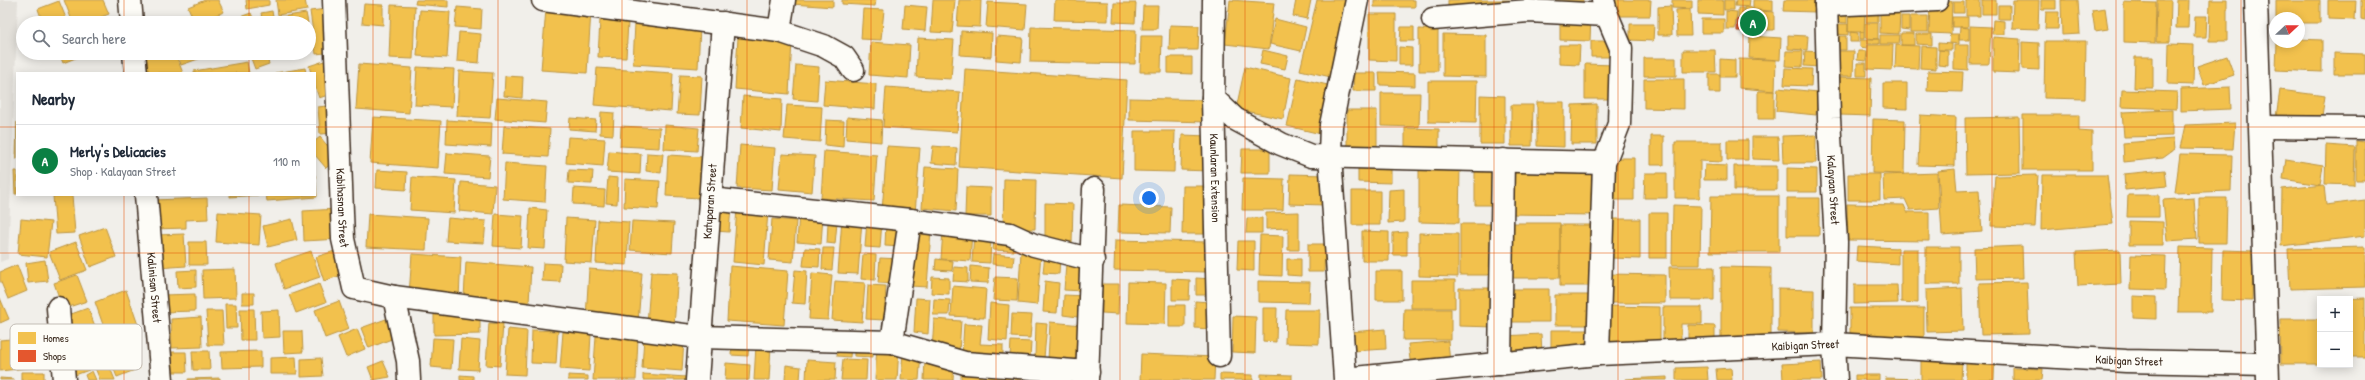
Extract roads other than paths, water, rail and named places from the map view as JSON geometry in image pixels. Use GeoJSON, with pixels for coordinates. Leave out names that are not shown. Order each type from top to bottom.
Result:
{"type":"FeatureCollection","features":[{"type":"Feature","properties":{"kind":"street"},"geometry":{"type":"LineString","coordinates":[[130,0],[131,16]]}},
{"type":"Feature","properties":{"kind":"street","name":"Kabihasnan Street"},"geometry":{"type":"LineString","coordinates":[[334,0],[343,239],[354,288],[394,297]]}},
{"type":"Feature","properties":{"kind":"street"},"geometry":{"type":"LineString","coordinates":[[543,0],[723,22],[779,31],[830,50],[844,57],[853,70]]}},
{"type":"Feature","properties":{"kind":"street"},"geometry":{"type":"LineString","coordinates":[[779,31],[784,0]]}},
{"type":"Feature","properties":{"kind":"street","name":"Kaunlaran Extension"},"geometry":{"type":"LineString","coordinates":[[1214,0],[1213,98],[1219,356]]}},
{"type":"Feature","properties":{"kind":"street"},"geometry":{"type":"LineString","coordinates":[[1345,379],[1330,156],[1331,125],[1357,0]]}},
{"type":"Feature","properties":{"kind":"street"},"geometry":{"type":"LineString","coordinates":[[1826,3],[1937,0]]}},
{"type":"Feature","properties":{"kind":"street"},"geometry":{"type":"LineString","coordinates":[[2256,0],[2261,127],[2267,372]]}},
{"type":"Feature","properties":{"kind":"street","name":"Kalayaan Street"},"geometry":{"type":"LineString","coordinates":[[1826,3],[1829,118],[1836,242],[1834,344],[1836,380]]}},
{"type":"Feature","properties":{"kind":"street"},"geometry":{"type":"LineString","coordinates":[[1433,19],[1528,10],[1605,7],[1621,48],[1619,124],[1604,163],[1598,354]]}},
{"type":"Feature","properties":{"kind":"street","name":"Katuparan Street"},"geometry":{"type":"LineString","coordinates":[[697,380],[723,22]]}},
{"type":"Feature","properties":{"kind":"street"},"geometry":{"type":"LineString","coordinates":[[135,60],[136,72]]}},
{"type":"Feature","properties":{"kind":"street"},"geometry":{"type":"LineString","coordinates":[[1213,98],[1235,119],[1281,144],[1311,156],[1604,163]]}},
{"type":"Feature","properties":{"kind":"street"},"geometry":{"type":"LineString","coordinates":[[2261,127],[2365,128]]}},
{"type":"Feature","properties":{"kind":"street"},"geometry":{"type":"LineString","coordinates":[[1500,364],[1503,160]]}},
{"type":"Feature","properties":{"kind":"street"},"geometry":{"type":"LineString","coordinates":[[409,380],[408,361],[394,297],[699,337],[892,342],[965,363],[1088,376],[1093,260],[1094,189]]}},
{"type":"Feature","properties":{"kind":"street","name":"Kalinisan Street"},"geometry":{"type":"LineString","coordinates":[[146,196],[162,380]]}},
{"type":"Feature","properties":{"kind":"street"},"geometry":{"type":"LineString","coordinates":[[710,199],[910,220],[1010,234],[1034,245],[1093,260]]}},
{"type":"Feature","properties":{"kind":"street"},"geometry":{"type":"LineString","coordinates":[[892,342],[910,220]]}},
{"type":"Feature","properties":{"kind":"street"},"geometry":{"type":"LineString","coordinates":[[58,308],[59,324]]}},
{"type":"Feature","properties":{"kind":"street","name":"Kaibigan Street"},"geometry":{"type":"LineString","coordinates":[[1345,379],[1598,354],[1834,344],[2126,361],[2267,372]]}},
{"type":"Feature","properties":{"kind":"street"},"geometry":{"type":"LineString","coordinates":[[63,370],[64,380]]}},
{"type":"Feature","properties":{"kind":"place","name":"Merly's Delicacies"},"geometry":{"type":"Point","coordinates":[1753,23]}}]}
